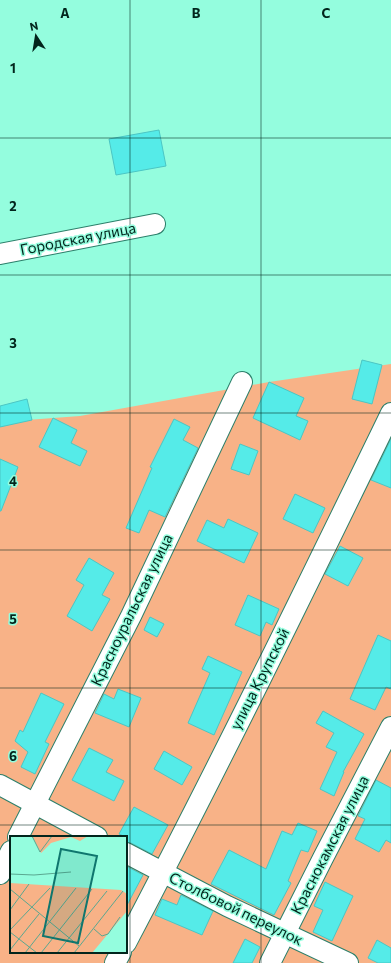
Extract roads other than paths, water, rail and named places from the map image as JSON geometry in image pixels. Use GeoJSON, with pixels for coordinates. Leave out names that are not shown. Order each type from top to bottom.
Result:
{"type":"FeatureCollection","features":[{"type":"Feature","properties":{"kind":"street","name":"Городская улица"},"geometry":{"type":"LineString","coordinates":[[0,254],[155,224]]}},
{"type":"Feature","properties":{"kind":"street","name":"Красноуральская улица"},"geometry":{"type":"LineString","coordinates":[[18,836],[34,803],[131,616],[242,382]]}},
{"type":"Feature","properties":{"kind":"street","name":"улица Крупской"},"geometry":{"type":"LineString","coordinates":[[127,941],[163,873],[312,575],[391,413]]}},
{"type":"Feature","properties":{"kind":"street","name":"Краснокамская улица"},"geometry":{"type":"LineString","coordinates":[[270,963],[391,727]]}},
{"type":"Feature","properties":{"kind":"street"},"geometry":{"type":"LineString","coordinates":[[0,785],[95,836]]}},
{"type":"Feature","properties":{"kind":"street"},"geometry":{"type":"LineString","coordinates":[[0,874],[10,853]]}},
{"type":"Feature","properties":{"kind":"street","name":"Столбовой переулок"},"geometry":{"type":"LineString","coordinates":[[127,854],[163,873],[348,963]]}},
{"type":"Feature","properties":{"kind":"street"},"geometry":{"type":"LineString","coordinates":[[116,963],[121,953]]}}]}
